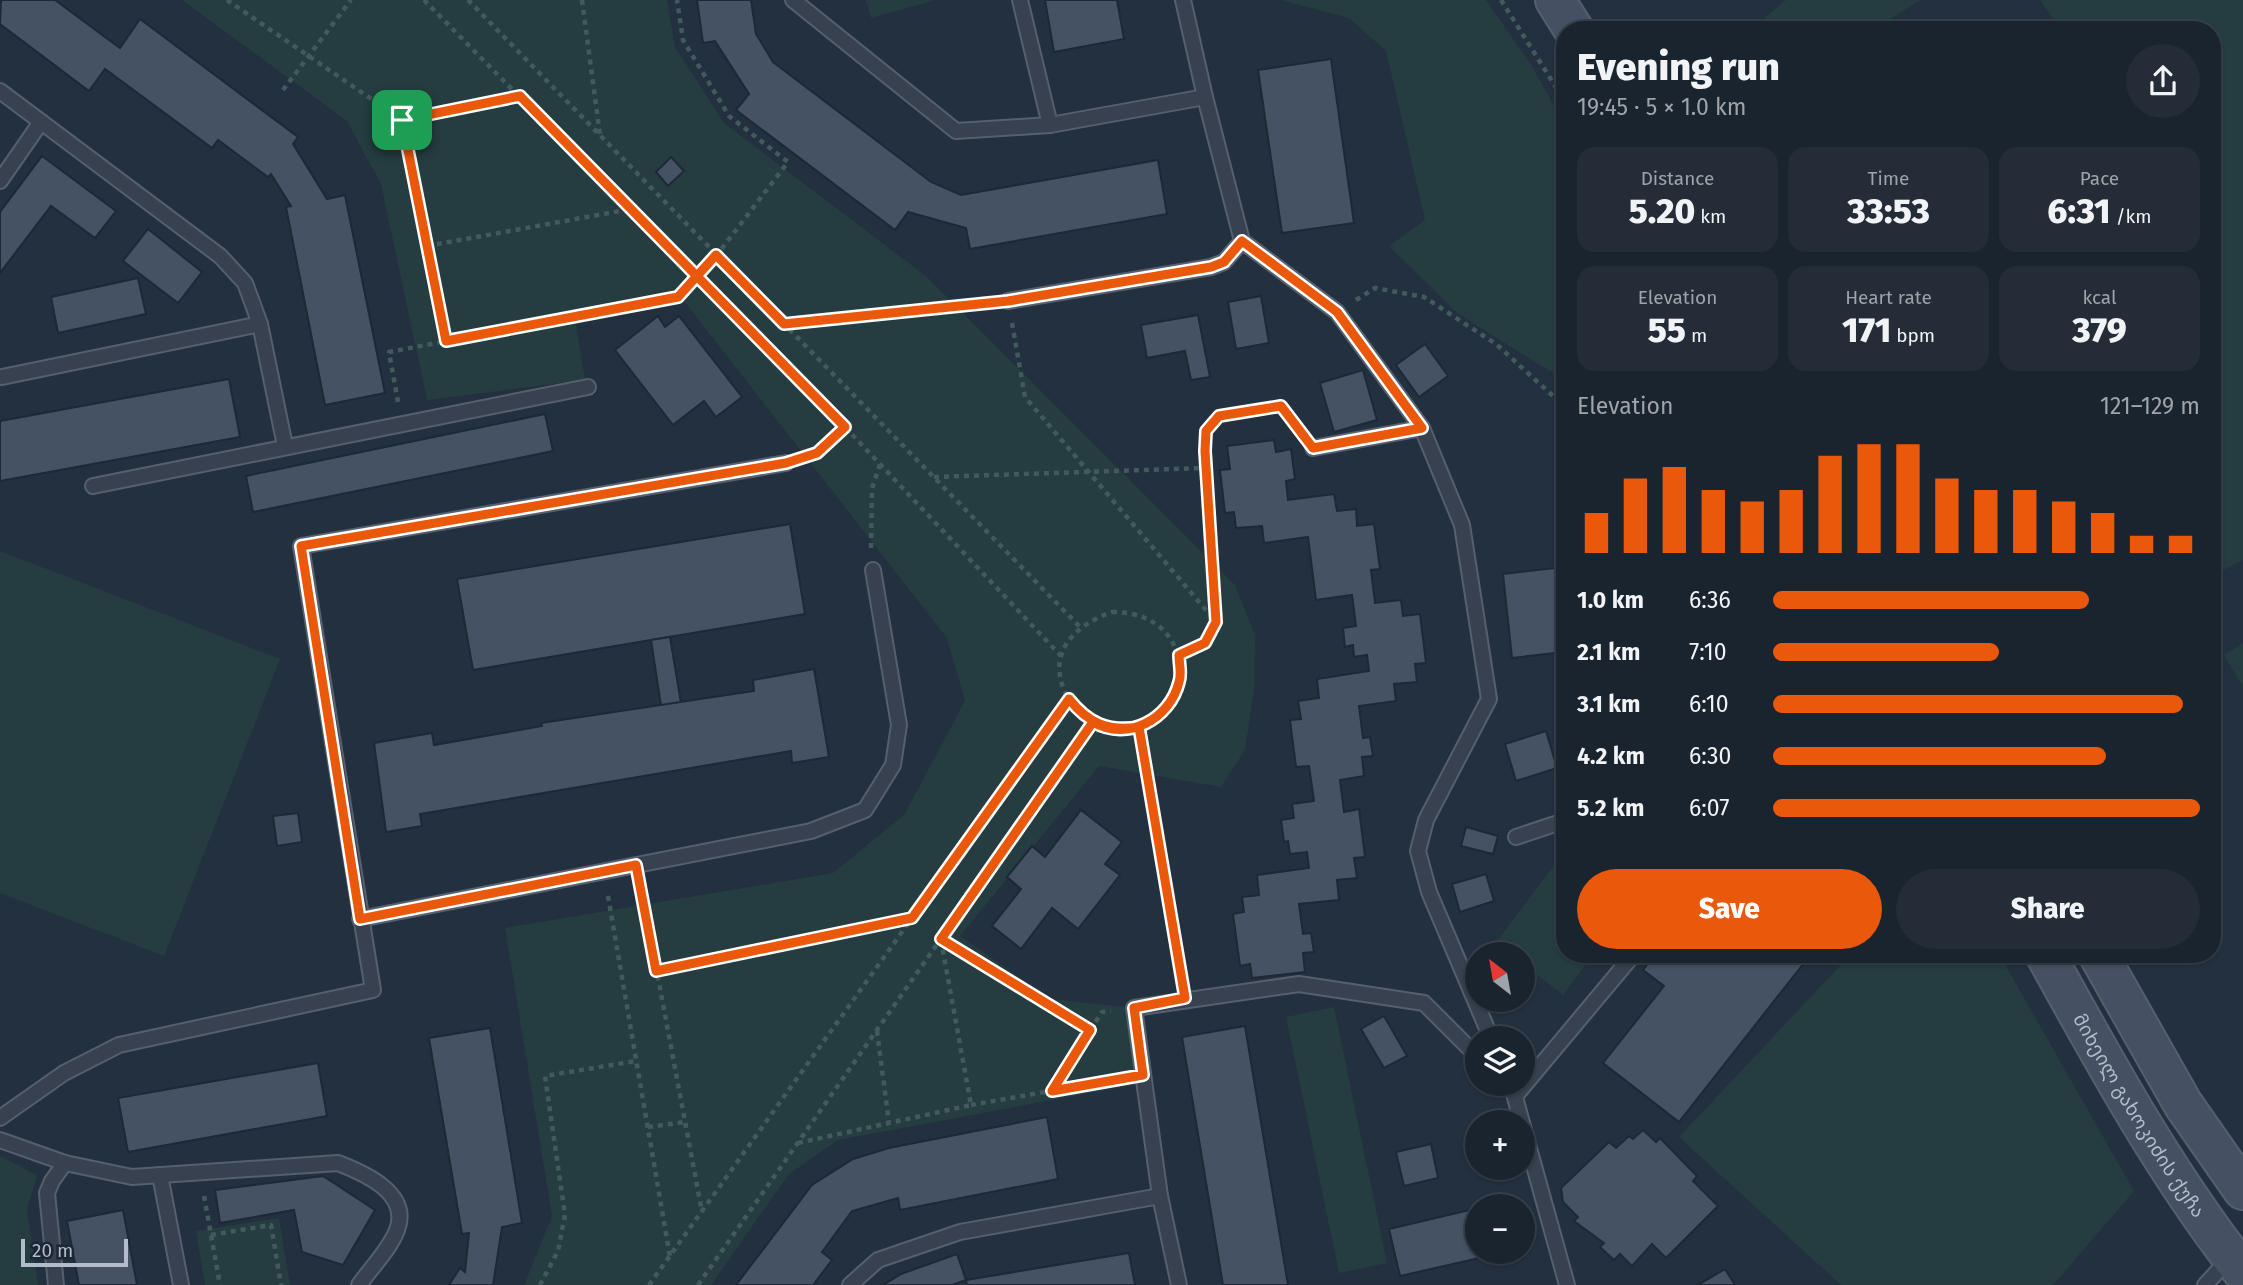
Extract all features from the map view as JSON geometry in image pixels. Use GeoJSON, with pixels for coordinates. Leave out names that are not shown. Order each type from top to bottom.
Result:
{"type":"FeatureCollection","features":[{"type":"Feature","properties":{"kind":"street"},"geometry":{"type":"LineString","coordinates":[[1555,0],[1568,21]]}},
{"type":"Feature","properties":{"kind":"street","name":"მიხეილ გახოკიძის ქუჩა"},"geometry":{"type":"LineString","coordinates":[[2050,963],[2136,1114],[2213,1235],[2237,1264]]}},
{"type":"Feature","properties":{"kind":"street"},"geometry":{"type":"LineString","coordinates":[[2103,963],[2183,1104],[2243,1190]]}},
{"type":"Feature","properties":{"kind":"lane"},"geometry":{"type":"LineString","coordinates":[[793,0],[956,131],[1050,125],[1205,97]]}},
{"type":"Feature","properties":{"kind":"lane"},"geometry":{"type":"LineString","coordinates":[[1020,0],[1050,125]]}},
{"type":"Feature","properties":{"kind":"lane"},"geometry":{"type":"LineString","coordinates":[[1183,0],[1242,241],[1337,312],[1422,428],[1462,525],[1489,699],[1426,820],[1418,851],[1429,892],[1486,1026]]}},
{"type":"Feature","properties":{"kind":"lane"},"geometry":{"type":"LineString","coordinates":[[0,91],[220,256],[245,283],[260,324],[285,446]]}},
{"type":"Feature","properties":{"kind":"lane"},"geometry":{"type":"LineString","coordinates":[[0,181],[41,122]]}},
{"type":"Feature","properties":{"kind":"lane"},"geometry":{"type":"LineString","coordinates":[[1008,301],[1211,267],[1224,262],[1242,241]]}},
{"type":"Feature","properties":{"kind":"lane"},"geometry":{"type":"LineString","coordinates":[[2,377],[260,324]]}},
{"type":"Feature","properties":{"kind":"lane"},"geometry":{"type":"LineString","coordinates":[[93,486],[588,387]]}},
{"type":"Feature","properties":{"kind":"lane"},"geometry":{"type":"LineString","coordinates":[[1313,448],[1422,428]]}},
{"type":"Feature","properties":{"kind":"lane"},"geometry":{"type":"LineString","coordinates":[[0,1118],[64,1073],[119,1045],[373,990],[301,546],[786,463]]}},
{"type":"Feature","properties":{"kind":"lane"},"geometry":{"type":"LineString","coordinates":[[360,919],[811,831],[865,810],[893,765],[899,724],[873,570]]}},
{"type":"Feature","properties":{"kind":"lane"},"geometry":{"type":"LineString","coordinates":[[1516,837],[1556,824]]}},
{"type":"Feature","properties":{"kind":"lane"},"geometry":{"type":"LineString","coordinates":[[1535,1064],[1626,963]]}},
{"type":"Feature","properties":{"kind":"lane"},"geometry":{"type":"LineString","coordinates":[[1179,1285],[1160,1196],[1134,1008],[1185,998],[1299,984],[1424,1003],[1465,1044]]}},
{"type":"Feature","properties":{"kind":"lane"},"geometry":{"type":"LineString","coordinates":[[1515,1096],[1567,1285]]}},
{"type":"Feature","properties":{"kind":"lane"},"geometry":{"type":"LineString","coordinates":[[0,1140],[65,1163],[132,1177],[338,1163],[379,1182],[397,1203],[398,1229],[359,1285]]}},
{"type":"Feature","properties":{"kind":"lane"},"geometry":{"type":"LineString","coordinates":[[56,1285],[47,1193],[65,1163]]}},
{"type":"Feature","properties":{"kind":"lane"},"geometry":{"type":"LineString","coordinates":[[160,1175],[181,1285]]}},
{"type":"Feature","properties":{"kind":"lane"},"geometry":{"type":"LineString","coordinates":[[850,1285],[878,1259],[960,1232],[1160,1196]]}},
{"type":"Feature","properties":{"kind":"lane"},"geometry":{"type":"LineString","coordinates":[[2205,1285],[2237,1264]]}},
{"type":"Feature","properties":{"kind":"path"},"geometry":{"type":"LineString","coordinates":[[227,0],[402,120],[446,341]]}},
{"type":"Feature","properties":{"kind":"path"},"geometry":{"type":"LineString","coordinates":[[283,90],[351,0]]}},
{"type":"Feature","properties":{"kind":"path"},"geometry":{"type":"LineString","coordinates":[[424,0],[845,427],[1060,656]]}},
{"type":"Feature","properties":{"kind":"path"},"geometry":{"type":"LineString","coordinates":[[468,0],[1080,627]]}},
{"type":"Feature","properties":{"kind":"path"},"geometry":{"type":"LineString","coordinates":[[582,0],[600,135]]}},
{"type":"Feature","properties":{"kind":"path"},"geometry":{"type":"LineString","coordinates":[[401,424],[389,352],[678,297],[716,255],[788,162],[729,117],[683,40],[677,0]]}},
{"type":"Feature","properties":{"kind":"path"},"geometry":{"type":"LineString","coordinates":[[1501,0],[1556,87]]}},
{"type":"Feature","properties":{"kind":"path"},"geometry":{"type":"LineString","coordinates":[[402,120],[520,96]]}},
{"type":"Feature","properties":{"kind":"path"},"geometry":{"type":"LineString","coordinates":[[427,246],[631,209]]}},
{"type":"Feature","properties":{"kind":"path"},"geometry":{"type":"LineString","coordinates":[[1337,312],[1375,288],[1424,297],[1496,344],[1556,399]]}},
{"type":"Feature","properties":{"kind":"path"},"geometry":{"type":"LineString","coordinates":[[784,324],[1008,301],[1025,397],[1216,622]]}},
{"type":"Feature","properties":{"kind":"path"},"geometry":{"type":"LineString","coordinates":[[1179,655],[1205,643],[1216,622],[1206,431],[1219,416],[1281,406],[1313,448]]}},
{"type":"Feature","properties":{"kind":"path"},"geometry":{"type":"LineString","coordinates":[[786,463],[817,453],[845,427]]}},
{"type":"Feature","properties":{"kind":"path"},"geometry":{"type":"LineString","coordinates":[[873,570],[869,519],[872,489],[880,464]]}},
{"type":"Feature","properties":{"kind":"path"},"geometry":{"type":"LineString","coordinates":[[933,477],[1206,468]]}},
{"type":"Feature","properties":{"kind":"path"},"geometry":{"type":"LineString","coordinates":[[1112,612],[1133,612],[1152,620],[1170,636],[1179,655],[1180,680],[1173,699],[1157,718],[1139,727],[1120,730],[1093,722],[1082,715],[1069,699],[1062,680],[1060,656],[1066,640],[1080,627],[1112,612]]}},
{"type":"Feature","properties":{"kind":"path"},"geometry":{"type":"LineString","coordinates":[[649,1285],[1069,699]]}},
{"type":"Feature","properties":{"kind":"path"},"geometry":{"type":"LineString","coordinates":[[698,1285],[1093,722]]}},
{"type":"Feature","properties":{"kind":"path"},"geometry":{"type":"LineString","coordinates":[[1139,727],[1185,998]]}},
{"type":"Feature","properties":{"kind":"path"},"geometry":{"type":"LineString","coordinates":[[636,865],[702,1212]]}},
{"type":"Feature","properties":{"kind":"path"},"geometry":{"type":"LineString","coordinates":[[604,871],[670,1256]]}},
{"type":"Feature","properties":{"kind":"path"},"geometry":{"type":"LineString","coordinates":[[656,971],[912,918]]}},
{"type":"Feature","properties":{"kind":"path"},"geometry":{"type":"LineString","coordinates":[[941,939],[1090,1030],[1052,1091]]}},
{"type":"Feature","properties":{"kind":"path"},"geometry":{"type":"LineString","coordinates":[[941,939],[971,1105]]}},
{"type":"Feature","properties":{"kind":"path"},"geometry":{"type":"LineString","coordinates":[[877,1031],[889,1123]]}},
{"type":"Feature","properties":{"kind":"path"},"geometry":{"type":"LineString","coordinates":[[540,1285],[558,1251],[565,1215],[545,1076],[636,1061]]}},
{"type":"Feature","properties":{"kind":"path"},"geometry":{"type":"LineString","coordinates":[[797,1144],[971,1105],[1143,1075]]}},
{"type":"Feature","properties":{"kind":"path"},"geometry":{"type":"LineString","coordinates":[[648,1127],[685,1122]]}},
{"type":"Feature","properties":{"kind":"path"},"geometry":{"type":"LineString","coordinates":[[200,1172],[220,1285]]}},
{"type":"Feature","properties":{"kind":"path"},"geometry":{"type":"LineString","coordinates":[[211,1235],[271,1225],[281,1285]]}},
{"type":"Feature","properties":{"kind":"green space"},"geometry":{"type":"Polygon","coordinates":[[[182,0],[667,0],[675,47],[724,123],[927,277],[1235,585],[1255,635],[1254,690],[1245,750],[1221,787],[1099,766],[960,936],[1050,999],[1134,1008],[1144,1083],[838,1140],[789,1174],[711,1285],[524,1285],[552,1216],[505,928],[833,873],[904,815],[965,701],[947,638],[684,301],[576,324],[585,380],[427,400],[381,184],[347,121],[182,0]]]}},
{"type":"Feature","properties":{"kind":"green space"},"geometry":{"type":"Polygon","coordinates":[[[866,0],[932,0],[932,1],[871,18],[866,0]]]}},
{"type":"Feature","properties":{"kind":"green space"},"geometry":{"type":"Polygon","coordinates":[[[1281,0],[1486,0],[1532,66],[1556,110],[1556,372],[1457,313],[1389,246],[1425,220],[1386,51],[1349,18],[1281,0]]]}},
{"type":"Feature","properties":{"kind":"green space"},"geometry":{"type":"Polygon","coordinates":[[[1786,0],[1920,0],[1887,21],[1761,21],[1786,0]]]}},
{"type":"Feature","properties":{"kind":"green space"},"geometry":{"type":"Polygon","coordinates":[[[2040,0],[2243,0],[2243,560],[2221,571],[2221,21],[2055,21],[2040,0]]]}},
{"type":"Feature","properties":{"kind":"green space"},"geometry":{"type":"Polygon","coordinates":[[[0,551],[280,659],[164,956],[0,893],[0,551]]]}},
{"type":"Feature","properties":{"kind":"green space"},"geometry":{"type":"Polygon","coordinates":[[[2243,643],[2243,687],[2224,655],[2243,643]]]}},
{"type":"Feature","properties":{"kind":"green space"},"geometry":{"type":"Polygon","coordinates":[[[1556,863],[1556,963],[1587,963],[1563,995],[1535,973],[1535,942],[1496,942],[1556,863]]]}},
{"type":"Feature","properties":{"kind":"green space"},"geometry":{"type":"Polygon","coordinates":[[[1843,963],[2004,963],[2134,1191],[2053,1285],[1841,1285],[1679,1137],[1843,963]]]}},
{"type":"Feature","properties":{"kind":"green space"},"geometry":{"type":"Polygon","coordinates":[[[1334,1007],[1387,1263],[1339,1273],[1286,1017],[1334,1007]]]}},
{"type":"Feature","properties":{"kind":"green space"},"geometry":{"type":"Polygon","coordinates":[[[0,1156],[37,1175],[27,1209],[38,1285],[0,1285],[0,1156]]]}},
{"type":"Feature","properties":{"kind":"green space"},"geometry":{"type":"Polygon","coordinates":[[[279,1218],[290,1285],[205,1285],[196,1231],[279,1218]]]}},
{"type":"Feature","properties":{"kind":"building"},"geometry":{"type":"Polygon","coordinates":[[[1,0],[55,0],[120,48],[140,19],[298,137],[293,144],[327,199],[345,195],[385,393],[325,405],[286,207],[291,206],[271,174],[268,177],[218,140],[212,148],[105,69],[89,91],[0,24],[1,0]]]}},
{"type":"Feature","properties":{"kind":"building"},"geometry":{"type":"Polygon","coordinates":[[[697,0],[751,0],[756,34],[773,62],[931,182],[961,195],[1158,160],[1167,214],[970,249],[966,228],[908,212],[895,230],[736,110],[749,94],[715,41],[703,43],[697,0]]]}},
{"type":"Feature","properties":{"kind":"building"},"geometry":{"type":"Polygon","coordinates":[[[1045,0],[1117,0],[1124,39],[1054,52],[1045,0]]]}},
{"type":"Feature","properties":{"kind":"building"},"geometry":{"type":"Polygon","coordinates":[[[1331,59],[1354,223],[1282,233],[1258,70],[1331,59]]]}},
{"type":"Feature","properties":{"kind":"building"},"geometry":{"type":"Polygon","coordinates":[[[42,156],[116,211],[95,238],[51,206],[0,273],[0,212],[42,156]]]}},
{"type":"Feature","properties":{"kind":"building"},"geometry":{"type":"Polygon","coordinates":[[[671,157],[684,171],[668,186],[656,172],[671,157]]]}},
{"type":"Feature","properties":{"kind":"building"},"geometry":{"type":"Polygon","coordinates":[[[148,229],[202,272],[178,303],[123,261],[148,229]]]}},
{"type":"Feature","properties":{"kind":"building"},"geometry":{"type":"Polygon","coordinates":[[[138,278],[146,314],[58,333],[51,297],[138,278]]]}},
{"type":"Feature","properties":{"kind":"building"},"geometry":{"type":"Polygon","coordinates":[[[1261,296],[1269,343],[1236,349],[1228,302],[1261,296]]]}},
{"type":"Feature","properties":{"kind":"building"},"geometry":{"type":"Polygon","coordinates":[[[1198,315],[1210,377],[1191,380],[1185,351],[1147,358],[1141,325],[1198,315]]]}},
{"type":"Feature","properties":{"kind":"building"},"geometry":{"type":"Polygon","coordinates":[[[658,316],[665,327],[679,316],[742,397],[716,417],[704,401],[673,425],[615,350],[658,316]]]}},
{"type":"Feature","properties":{"kind":"building"},"geometry":{"type":"Polygon","coordinates":[[[1425,344],[1448,376],[1419,397],[1396,365],[1425,344]]]}},
{"type":"Feature","properties":{"kind":"building"},"geometry":{"type":"Polygon","coordinates":[[[1363,370],[1377,420],[1334,432],[1320,383],[1363,370]]]}},
{"type":"Feature","properties":{"kind":"building"},"geometry":{"type":"Polygon","coordinates":[[[229,379],[240,437],[0,481],[0,421],[229,379]]]}},
{"type":"Feature","properties":{"kind":"building"},"geometry":{"type":"Polygon","coordinates":[[[545,414],[553,451],[253,512],[246,476],[545,414]]]}},
{"type":"Feature","properties":{"kind":"building"},"geometry":{"type":"Polygon","coordinates":[[[1274,440],[1276,452],[1291,449],[1295,479],[1286,481],[1288,500],[1334,494],[1337,511],[1356,509],[1357,526],[1374,524],[1380,569],[1371,570],[1375,603],[1401,600],[1403,616],[1420,614],[1426,663],[1415,664],[1417,682],[1394,684],[1396,701],[1359,706],[1363,738],[1370,737],[1373,756],[1362,757],[1364,776],[1340,780],[1344,812],[1359,809],[1365,857],[1354,858],[1357,878],[1337,880],[1339,900],[1299,904],[1303,934],[1311,933],[1314,952],[1303,953],[1305,972],[1252,978],[1250,964],[1240,966],[1233,914],[1244,912],[1242,897],[1259,895],[1257,875],[1309,868],[1307,852],[1290,854],[1288,841],[1284,842],[1281,820],[1294,818],[1292,804],[1314,801],[1309,766],[1296,767],[1290,720],[1301,719],[1298,701],[1319,698],[1317,679],[1369,671],[1367,655],[1354,657],[1353,645],[1345,647],[1343,628],[1356,626],[1352,595],[1316,600],[1308,537],[1264,543],[1262,526],[1236,528],[1234,512],[1225,513],[1220,470],[1230,469],[1227,446],[1274,440]]]}},
{"type":"Feature","properties":{"kind":"building"},"geometry":{"type":"Polygon","coordinates":[[[790,524],[805,614],[473,670],[457,579],[790,524]]]}},
{"type":"Feature","properties":{"kind":"building"},"geometry":{"type":"Polygon","coordinates":[[[1555,568],[1556,653],[1512,658],[1503,574],[1555,568]]]}},
{"type":"Feature","properties":{"kind":"building"},"geometry":{"type":"Polygon","coordinates":[[[670,637],[681,703],[661,706],[651,640],[670,637]]]}},
{"type":"Feature","properties":{"kind":"building"},"geometry":{"type":"Polygon","coordinates":[[[814,669],[829,757],[792,763],[791,751],[420,814],[422,826],[386,832],[374,743],[432,733],[434,745],[542,726],[541,723],[754,691],[753,680],[814,669]]]}},
{"type":"Feature","properties":{"kind":"building"},"geometry":{"type":"Polygon","coordinates":[[[1546,731],[1556,768],[1516,781],[1505,744],[1546,731]]]}},
{"type":"Feature","properties":{"kind":"building"},"geometry":{"type":"Polygon","coordinates":[[[1081,810],[1122,842],[1105,864],[1120,875],[1078,929],[1052,908],[1021,949],[992,926],[1021,889],[1007,877],[1032,846],[1045,857],[1081,810]]]}},
{"type":"Feature","properties":{"kind":"building"},"geometry":{"type":"Polygon","coordinates":[[[298,813],[302,842],[277,846],[273,816],[298,813]]]}},
{"type":"Feature","properties":{"kind":"building"},"geometry":{"type":"Polygon","coordinates":[[[1466,827],[1498,836],[1493,854],[1461,846],[1466,827]]]}},
{"type":"Feature","properties":{"kind":"building"},"geometry":{"type":"Polygon","coordinates":[[[1486,874],[1494,901],[1460,912],[1452,884],[1486,874]]]}},
{"type":"Feature","properties":{"kind":"building"},"geometry":{"type":"Polygon","coordinates":[[[1648,963],[1804,963],[1679,1122],[1603,1063],[1664,986],[1643,970],[1648,963]]]}},
{"type":"Feature","properties":{"kind":"building"},"geometry":{"type":"Polygon","coordinates":[[[1384,1016],[1407,1056],[1384,1068],[1361,1029],[1384,1016]]]}},
{"type":"Feature","properties":{"kind":"building"},"geometry":{"type":"Polygon","coordinates":[[[1245,1026],[1288,1285],[1223,1285],[1182,1037],[1245,1026]]]}},
{"type":"Feature","properties":{"kind":"building"},"geometry":{"type":"Polygon","coordinates":[[[490,1028],[522,1223],[502,1227],[493,1285],[449,1285],[460,1268],[465,1272],[469,1233],[462,1234],[429,1038],[490,1028]]]}},
{"type":"Feature","properties":{"kind":"building"},"geometry":{"type":"Polygon","coordinates":[[[318,1063],[327,1116],[128,1152],[118,1098],[318,1063]]]}},
{"type":"Feature","properties":{"kind":"building"},"geometry":{"type":"Polygon","coordinates":[[[1047,1117],[1058,1179],[900,1210],[898,1198],[852,1211],[822,1252],[832,1260],[813,1285],[736,1285],[812,1185],[853,1159],[889,1148],[1047,1117]]]}},
{"type":"Feature","properties":{"kind":"building"},"geometry":{"type":"Polygon","coordinates":[[[1643,1130],[1656,1142],[1660,1138],[1697,1176],[1693,1181],[1718,1206],[1666,1258],[1652,1244],[1632,1266],[1620,1254],[1614,1260],[1600,1247],[1604,1243],[1574,1221],[1578,1217],[1563,1202],[1561,1188],[1609,1142],[1616,1148],[1629,1136],[1633,1139],[1643,1130]]]}},
{"type":"Feature","properties":{"kind":"building"},"geometry":{"type":"Polygon","coordinates":[[[1431,1144],[1438,1178],[1404,1186],[1396,1152],[1431,1144]]]}},
{"type":"Feature","properties":{"kind":"building"},"geometry":{"type":"Polygon","coordinates":[[[323,1176],[375,1210],[343,1265],[302,1252],[294,1210],[220,1223],[215,1190],[323,1176]]]}},
{"type":"Feature","properties":{"kind":"building"},"geometry":{"type":"Polygon","coordinates":[[[123,1210],[137,1285],[79,1285],[67,1221],[123,1210]]]}},
{"type":"Feature","properties":{"kind":"building"},"geometry":{"type":"Polygon","coordinates":[[[1465,1211],[1465,1261],[1400,1276],[1389,1229],[1465,1211]]]}},
{"type":"Feature","properties":{"kind":"building"},"geometry":{"type":"Polygon","coordinates":[[[1129,1253],[1135,1285],[967,1285],[966,1280],[1129,1253]]]}},
{"type":"Feature","properties":{"kind":"building"},"geometry":{"type":"Polygon","coordinates":[[[957,1254],[966,1280],[952,1285],[883,1285],[901,1274],[957,1254]]]}},
{"type":"Feature","properties":{"kind":"building"},"geometry":{"type":"Polygon","coordinates":[[[1725,1269],[1735,1285],[1698,1285],[1725,1269]]]}},
{"type":"Feature","properties":{"kind":"route"},"geometry":{"type":"LineString","coordinates":[[402,120],[446,341],[678,297],[697,276],[716,255],[784,324],[1008,301],[1211,267],[1224,262],[1242,241],[1337,312],[1422,428],[1313,448],[1281,406],[1219,416],[1206,431],[1216,622],[1205,643],[1179,655],[1180,680],[1173,699],[1157,718],[1139,727],[1120,730],[1100,726],[1093,722],[941,939],[1090,1030],[1052,1091],[1143,1075],[1134,1008],[1185,998],[1139,727],[1120,730],[1100,726],[1082,715],[1069,699],[912,918],[656,971],[636,865],[360,919],[301,546],[786,463],[817,453],[845,427],[697,276],[631,209],[577,153],[520,96],[402,120]]}}]}
